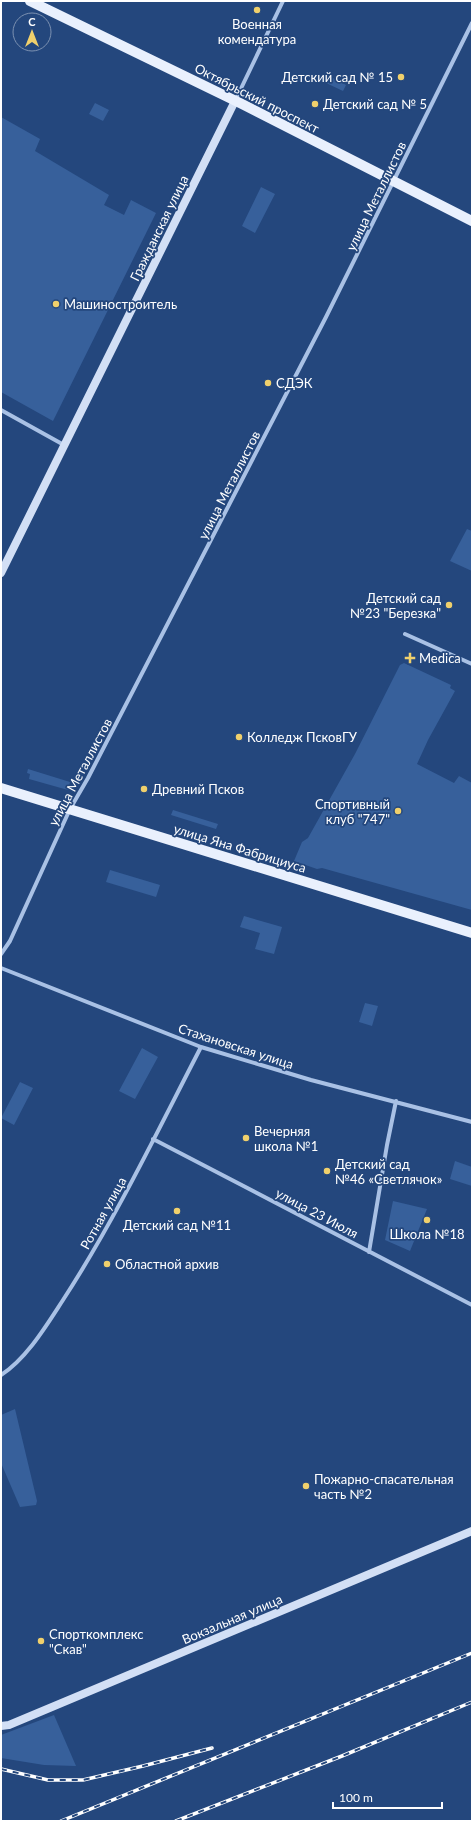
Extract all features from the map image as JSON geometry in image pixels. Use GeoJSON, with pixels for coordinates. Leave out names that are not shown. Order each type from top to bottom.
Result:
{"type":"FeatureCollection","features":[{"type":"Feature","properties":{"kind":"main road","name":"Октябрьский проспект"},"geometry":{"type":"LineString","coordinates":[[30,1],[235,101],[472,221]]}},
{"type":"Feature","properties":{"kind":"main road","name":"улица Яна Фабрициуса"},"geometry":{"type":"LineString","coordinates":[[1,788],[472,933]]}},
{"type":"Feature","properties":{"kind":"street","name":"Гражданская улица"},"geometry":{"type":"LineString","coordinates":[[1,573],[283,1]]}},
{"type":"Feature","properties":{"kind":"street","name":"улица Металлистов"},"geometry":{"type":"LineString","coordinates":[[1,954],[10,940],[70,809],[88,778],[319,332],[472,23]]}},
{"type":"Feature","properties":{"kind":"street"},"geometry":{"type":"LineString","coordinates":[[1,410],[65,445]]}},
{"type":"Feature","properties":{"kind":"street"},"geometry":{"type":"LineString","coordinates":[[405,634],[472,664]]}},
{"type":"Feature","properties":{"kind":"street","name":"Стахановская улица"},"geometry":{"type":"LineString","coordinates":[[1,968],[202,1047],[311,1080],[472,1122]]}},
{"type":"Feature","properties":{"kind":"street","name":"Ротная улица"},"geometry":{"type":"LineString","coordinates":[[1,1375],[14,1365],[34,1342],[84,1267],[202,1047]]}},
{"type":"Feature","properties":{"kind":"street"},"geometry":{"type":"LineString","coordinates":[[370,1252],[387,1145],[396,1101]]}},
{"type":"Feature","properties":{"kind":"street","name":"улица 23 Июля"},"geometry":{"type":"LineString","coordinates":[[153,1140],[472,1305]]}},
{"type":"Feature","properties":{"kind":"street","name":"Вокзальная улица"},"geometry":{"type":"LineString","coordinates":[[1,1726],[9,1725],[90,1692],[472,1531]]}},
{"type":"Feature","properties":{"kind":"shaded area"},"geometry":{"type":"Polygon","coordinates":[[[327,75],[346,85],[343,91],[324,82],[327,75]]]}},
{"type":"Feature","properties":{"kind":"shaded area"},"geometry":{"type":"Polygon","coordinates":[[[95,103],[109,110],[103,121],[89,114],[95,103]]]}},
{"type":"Feature","properties":{"kind":"shaded area","name":"Машиностроитель"},"geometry":{"type":"Polygon","coordinates":[[[1,117],[40,139],[35,151],[109,195],[104,205],[124,215],[131,200],[156,213],[53,421],[1,392],[1,117]]]}},
{"type":"Feature","properties":{"kind":"shaded area"},"geometry":{"type":"Polygon","coordinates":[[[261,187],[275,194],[255,233],[242,226],[261,187]]]}},
{"type":"Feature","properties":{"kind":"shaded area"},"geometry":{"type":"Polygon","coordinates":[[[467,529],[472,531],[472,571],[450,561],[467,529]]]}},
{"type":"Feature","properties":{"kind":"shaded area","name":"Спортивный клуб \"747\""},"geometry":{"type":"Polygon","coordinates":[[[404,663],[451,685],[450,688],[455,691],[428,740],[417,764],[454,783],[459,776],[472,783],[472,910],[322,868],[317,869],[294,861],[302,842],[308,838],[355,754],[400,665],[404,663]]]}},
{"type":"Feature","properties":{"kind":"shaded area"},"geometry":{"type":"Polygon","coordinates":[[[28,769],[70,782],[68,790],[29,779],[30,774],[27,773],[28,769]]]}},
{"type":"Feature","properties":{"kind":"shaded area"},"geometry":{"type":"Polygon","coordinates":[[[173,810],[218,824],[216,829],[171,815],[173,810]]]}},
{"type":"Feature","properties":{"kind":"shaded area"},"geometry":{"type":"Polygon","coordinates":[[[110,870],[160,885],[156,897],[106,882],[110,870]]]}},
{"type":"Feature","properties":{"kind":"shaded area"},"geometry":{"type":"Polygon","coordinates":[[[244,916],[282,927],[274,954],[255,949],[260,933],[240,927],[244,916]]]}},
{"type":"Feature","properties":{"kind":"shaded area"},"geometry":{"type":"Polygon","coordinates":[[[365,1003],[378,1006],[372,1026],[359,1022],[365,1003]]]}},
{"type":"Feature","properties":{"kind":"shaded area"},"geometry":{"type":"Polygon","coordinates":[[[142,1048],[158,1057],[135,1099],[119,1091],[142,1048]]]}},
{"type":"Feature","properties":{"kind":"shaded area"},"geometry":{"type":"Polygon","coordinates":[[[20,1082],[33,1088],[14,1125],[1,1118],[20,1082]]]}},
{"type":"Feature","properties":{"kind":"shaded area"},"geometry":{"type":"Polygon","coordinates":[[[455,1161],[472,1167],[472,1186],[450,1179],[455,1161]]]}},
{"type":"Feature","properties":{"kind":"shaded area"},"geometry":{"type":"Polygon","coordinates":[[[393,1201],[427,1209],[410,1251],[385,1240],[393,1201]]]}},
{"type":"Feature","properties":{"kind":"shaded area"},"geometry":{"type":"Polygon","coordinates":[[[15,1409],[37,1501],[36,1505],[20,1507],[1,1463],[1,1415],[15,1409]]]}},
{"type":"Feature","properties":{"kind":"shaded area"},"geometry":{"type":"Polygon","coordinates":[[[54,1715],[76,1766],[44,1765],[1,1758],[1,1735],[54,1715]]]}},
{"type":"Feature","properties":{"kind":"railway"},"geometry":{"type":"LineString","coordinates":[[61,1821],[472,1653]]}},
{"type":"Feature","properties":{"kind":"railway"},"geometry":{"type":"LineString","coordinates":[[176,1821],[342,1756],[472,1702]]}},
{"type":"Feature","properties":{"kind":"railway"},"geometry":{"type":"LineString","coordinates":[[1,1769],[48,1780],[83,1780],[212,1748]]}},
{"type":"Feature","properties":{"kind":"place","name":"Военная комендатура"},"geometry":{"type":"Point","coordinates":[257,10]}},
{"type":"Feature","properties":{"kind":"place","name":"Детский сад № 15"},"geometry":{"type":"Point","coordinates":[401,77]}},
{"type":"Feature","properties":{"kind":"place","name":"Детский сад № 5"},"geometry":{"type":"Point","coordinates":[315,104]}},
{"type":"Feature","properties":{"kind":"place","name":"Машиностроитель"},"geometry":{"type":"Point","coordinates":[56,304]}},
{"type":"Feature","properties":{"kind":"place","name":"СДЭК"},"geometry":{"type":"Point","coordinates":[268,383]}},
{"type":"Feature","properties":{"kind":"place","name":"Детский сад №23 \"Березка\""},"geometry":{"type":"Point","coordinates":[449,605]}},
{"type":"Feature","properties":{"kind":"place","name":"Medica"},"geometry":{"type":"Point","coordinates":[410,658]}},
{"type":"Feature","properties":{"kind":"place","name":"Колледж ПсковГУ"},"geometry":{"type":"Point","coordinates":[239,737]}},
{"type":"Feature","properties":{"kind":"place","name":"Древний Псков"},"geometry":{"type":"Point","coordinates":[144,789]}},
{"type":"Feature","properties":{"kind":"place","name":"Спортивный клуб \"747\""},"geometry":{"type":"Point","coordinates":[398,811]}},
{"type":"Feature","properties":{"kind":"place","name":"Вечерняя школа №1"},"geometry":{"type":"Point","coordinates":[246,1138]}},
{"type":"Feature","properties":{"kind":"place","name":"Детский сад №46 «Светлячок»"},"geometry":{"type":"Point","coordinates":[327,1171]}},
{"type":"Feature","properties":{"kind":"place","name":"Детский сад №11"},"geometry":{"type":"Point","coordinates":[177,1211]}},
{"type":"Feature","properties":{"kind":"place","name":"Школа №18"},"geometry":{"type":"Point","coordinates":[427,1220]}},
{"type":"Feature","properties":{"kind":"place","name":"Областной архив"},"geometry":{"type":"Point","coordinates":[107,1264]}},
{"type":"Feature","properties":{"kind":"place","name":"Пожарно-спасательная часть №2"},"geometry":{"type":"Point","coordinates":[306,1486]}},
{"type":"Feature","properties":{"kind":"place","name":"Спорткомплекс \"Скав\""},"geometry":{"type":"Point","coordinates":[41,1641]}}]}
